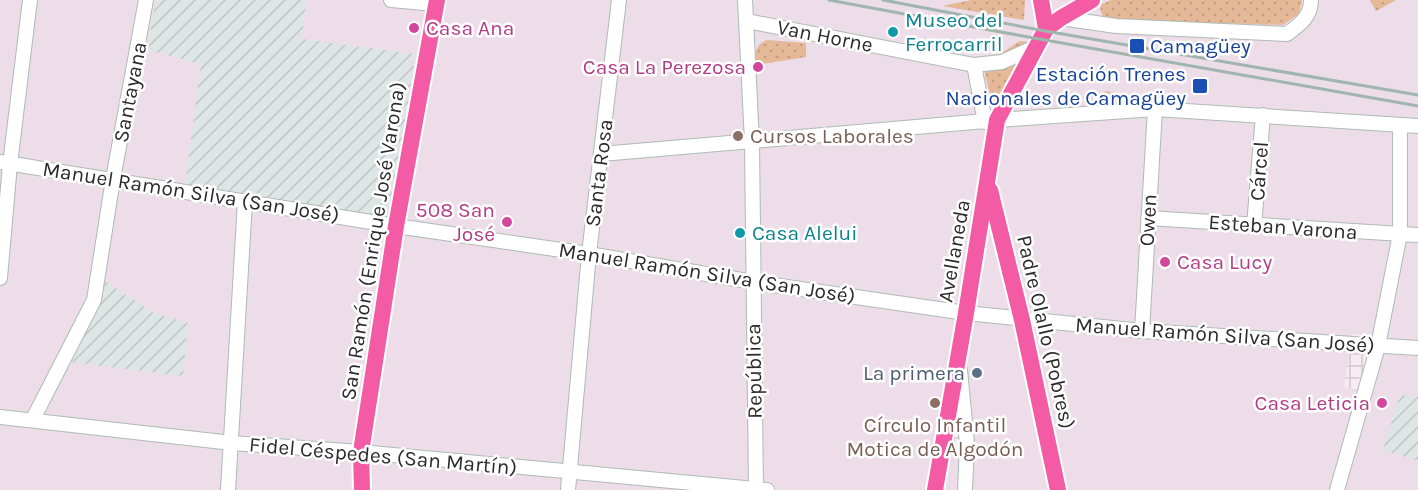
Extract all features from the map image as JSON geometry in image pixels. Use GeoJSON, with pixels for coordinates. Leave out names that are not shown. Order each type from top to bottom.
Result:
{"type":"FeatureCollection","features":[{"type":"Feature","properties":{"kind":"main road"},"geometry":{"type":"LineString","coordinates":[[1041,0],[1046,29],[1092,0]]}},
{"type":"Feature","properties":{"kind":"main road","name":"San Ramón (Enrique José Varona)"},"geometry":{"type":"LineString","coordinates":[[362,490],[361,452],[396,226],[436,2]]}},
{"type":"Feature","properties":{"kind":"main road","name":"Avellaneda"},"geometry":{"type":"LineString","coordinates":[[934,490],[988,184],[991,121],[1038,46],[1046,29]]}},
{"type":"Feature","properties":{"kind":"main road","name":"Padre Olallo (Pobres)"},"geometry":{"type":"LineString","coordinates":[[988,184],[1022,320],[1058,490]]}},
{"type":"Feature","properties":{"kind":"street"},"geometry":{"type":"LineString","coordinates":[[0,279],[5,163],[30,0]]}},
{"type":"Feature","properties":{"kind":"street","name":"Santayana"},"geometry":{"type":"LineString","coordinates":[[33,419],[94,300],[113,179],[146,0]]}},
{"type":"Feature","properties":{"kind":"street"},"geometry":{"type":"LineString","coordinates":[[392,0],[436,2]]}},
{"type":"Feature","properties":{"kind":"street","name":"Santa Rosa"},"geometry":{"type":"LineString","coordinates":[[568,490],[589,254],[619,0]]}},
{"type":"Feature","properties":{"kind":"street","name":"República"},"geometry":{"type":"LineString","coordinates":[[745,0],[752,142],[753,282],[760,490]]}},
{"type":"Feature","properties":{"kind":"street"},"geometry":{"type":"LineString","coordinates":[[1092,0],[1088,14],[1096,23]]}},
{"type":"Feature","properties":{"kind":"street"},"geometry":{"type":"LineString","coordinates":[[1061,18],[1116,26],[1287,34],[1309,13],[1311,0]]}},
{"type":"Feature","properties":{"kind":"street","name":"Van Horne"},"geometry":{"type":"LineString","coordinates":[[747,21],[974,65],[1002,62],[1038,46]]}},
{"type":"Feature","properties":{"kind":"street"},"geometry":{"type":"LineString","coordinates":[[974,65],[991,121]]}},
{"type":"Feature","properties":{"kind":"street"},"geometry":{"type":"LineString","coordinates":[[601,154],[1155,109],[1418,126]]}},
{"type":"Feature","properties":{"kind":"street","name":"Owen"},"geometry":{"type":"LineString","coordinates":[[1142,331],[1155,109]]}},
{"type":"Feature","properties":{"kind":"street","name":"Cárcel"},"geometry":{"type":"LineString","coordinates":[[1254,226],[1263,116]]}},
{"type":"Feature","properties":{"kind":"street"},"geometry":{"type":"LineString","coordinates":[[1337,490],[1378,346],[1400,234],[1400,125]]}},
{"type":"Feature","properties":{"kind":"street","name":"Manuel Ramón Silva (San José)"},"geometry":{"type":"LineString","coordinates":[[5,163],[396,226],[589,254],[753,282],[966,313],[1142,331],[1418,348]]}},
{"type":"Feature","properties":{"kind":"street"},"geometry":{"type":"LineString","coordinates":[[228,490],[245,201]]}},
{"type":"Feature","properties":{"kind":"street","name":"Esteban Varona"},"geometry":{"type":"LineString","coordinates":[[1148,218],[1418,235]]}},
{"type":"Feature","properties":{"kind":"street"},"geometry":{"type":"LineString","coordinates":[[958,356],[967,444],[965,490]]}},
{"type":"Feature","properties":{"kind":"street","name":"Fidel Céspedes (San Martín)"},"geometry":{"type":"LineString","coordinates":[[0,417],[232,443],[361,452],[760,490]]}},
{"type":"Feature","properties":{"kind":"shaded area"},"geometry":{"type":"Polygon","coordinates":[[[156,0],[306,0],[302,39],[415,54],[392,217],[185,186],[201,64],[147,50],[156,0]]]}},
{"type":"Feature","properties":{"kind":"shaded area"},"geometry":{"type":"Polygon","coordinates":[[[971,0],[1025,0],[1024,20],[942,6],[971,0]]]}},
{"type":"Feature","properties":{"kind":"shaded area"},"geometry":{"type":"Polygon","coordinates":[[[1111,0],[1302,0],[1299,14],[1283,25],[1116,20],[1103,17],[1100,8],[1102,4],[1111,0]]]}},
{"type":"Feature","properties":{"kind":"shaded area"},"geometry":{"type":"Polygon","coordinates":[[[1370,0],[1396,0],[1376,11],[1370,0]]]}},
{"type":"Feature","properties":{"kind":"shaded area"},"geometry":{"type":"Polygon","coordinates":[[[767,40],[806,43],[806,57],[756,65],[757,50],[760,44],[767,40]]]}},
{"type":"Feature","properties":{"kind":"shaded area"},"geometry":{"type":"Polygon","coordinates":[[[1020,41],[1028,42],[994,112],[981,57],[1000,54],[1020,41]]]}},
{"type":"Feature","properties":{"kind":"shaded area"},"geometry":{"type":"Polygon","coordinates":[[[1106,91],[1147,100],[1144,103],[1097,105],[1096,99],[1106,91]]]}},
{"type":"Feature","properties":{"kind":"shaded area"},"geometry":{"type":"Polygon","coordinates":[[[106,282],[154,313],[188,323],[183,376],[69,362],[106,282]]]}},
{"type":"Feature","properties":{"kind":"shaded area"},"geometry":{"type":"Polygon","coordinates":[[[1352,334],[1388,337],[1373,393],[1344,387],[1352,334]]]}},
{"type":"Feature","properties":{"kind":"shaded area"},"geometry":{"type":"Polygon","coordinates":[[[1400,395],[1418,397],[1418,461],[1383,450],[1400,395]]]}},
{"type":"Feature","properties":{"kind":"shaded area"},"geometry":{"type":"Polygon","coordinates":[[[958,397],[963,447],[951,447],[958,397]]]}},
{"type":"Feature","properties":{"kind":"railway"},"geometry":{"type":"LineString","coordinates":[[829,0],[1418,106]]}},
{"type":"Feature","properties":{"kind":"railway"},"geometry":{"type":"LineString","coordinates":[[883,0],[1045,31],[1418,95]]}},
{"type":"Feature","properties":{"kind":"place","name":"Casa Ana"},"geometry":{"type":"Point","coordinates":[414,28]}},
{"type":"Feature","properties":{"kind":"place","name":"Museo del Ferrocarril"},"geometry":{"type":"Point","coordinates":[893,32]}},
{"type":"Feature","properties":{"kind":"place","name":"Camagüey"},"geometry":{"type":"Point","coordinates":[1137,46]}},
{"type":"Feature","properties":{"kind":"place","name":"Casa La Perezosa"},"geometry":{"type":"Point","coordinates":[758,67]}},
{"type":"Feature","properties":{"kind":"place","name":"Estación Trenes Nacionales de Camagüey"},"geometry":{"type":"Point","coordinates":[1200,86]}},
{"type":"Feature","properties":{"kind":"place","name":"Cursos Laborales"},"geometry":{"type":"Point","coordinates":[738,136]}},
{"type":"Feature","properties":{"kind":"place","name":"508 San José"},"geometry":{"type":"Point","coordinates":[507,222]}},
{"type":"Feature","properties":{"kind":"place","name":"Casa Alelui"},"geometry":{"type":"Point","coordinates":[740,233]}},
{"type":"Feature","properties":{"kind":"place","name":"Casa Lucy"},"geometry":{"type":"Point","coordinates":[1165,262]}},
{"type":"Feature","properties":{"kind":"place","name":"La primera"},"geometry":{"type":"Point","coordinates":[977,373]}},
{"type":"Feature","properties":{"kind":"place","name":"Círculo Infantil Motica de Algodón"},"geometry":{"type":"Point","coordinates":[935,403]}},
{"type":"Feature","properties":{"kind":"place","name":"Casa Leticia"},"geometry":{"type":"Point","coordinates":[1382,403]}}]}
